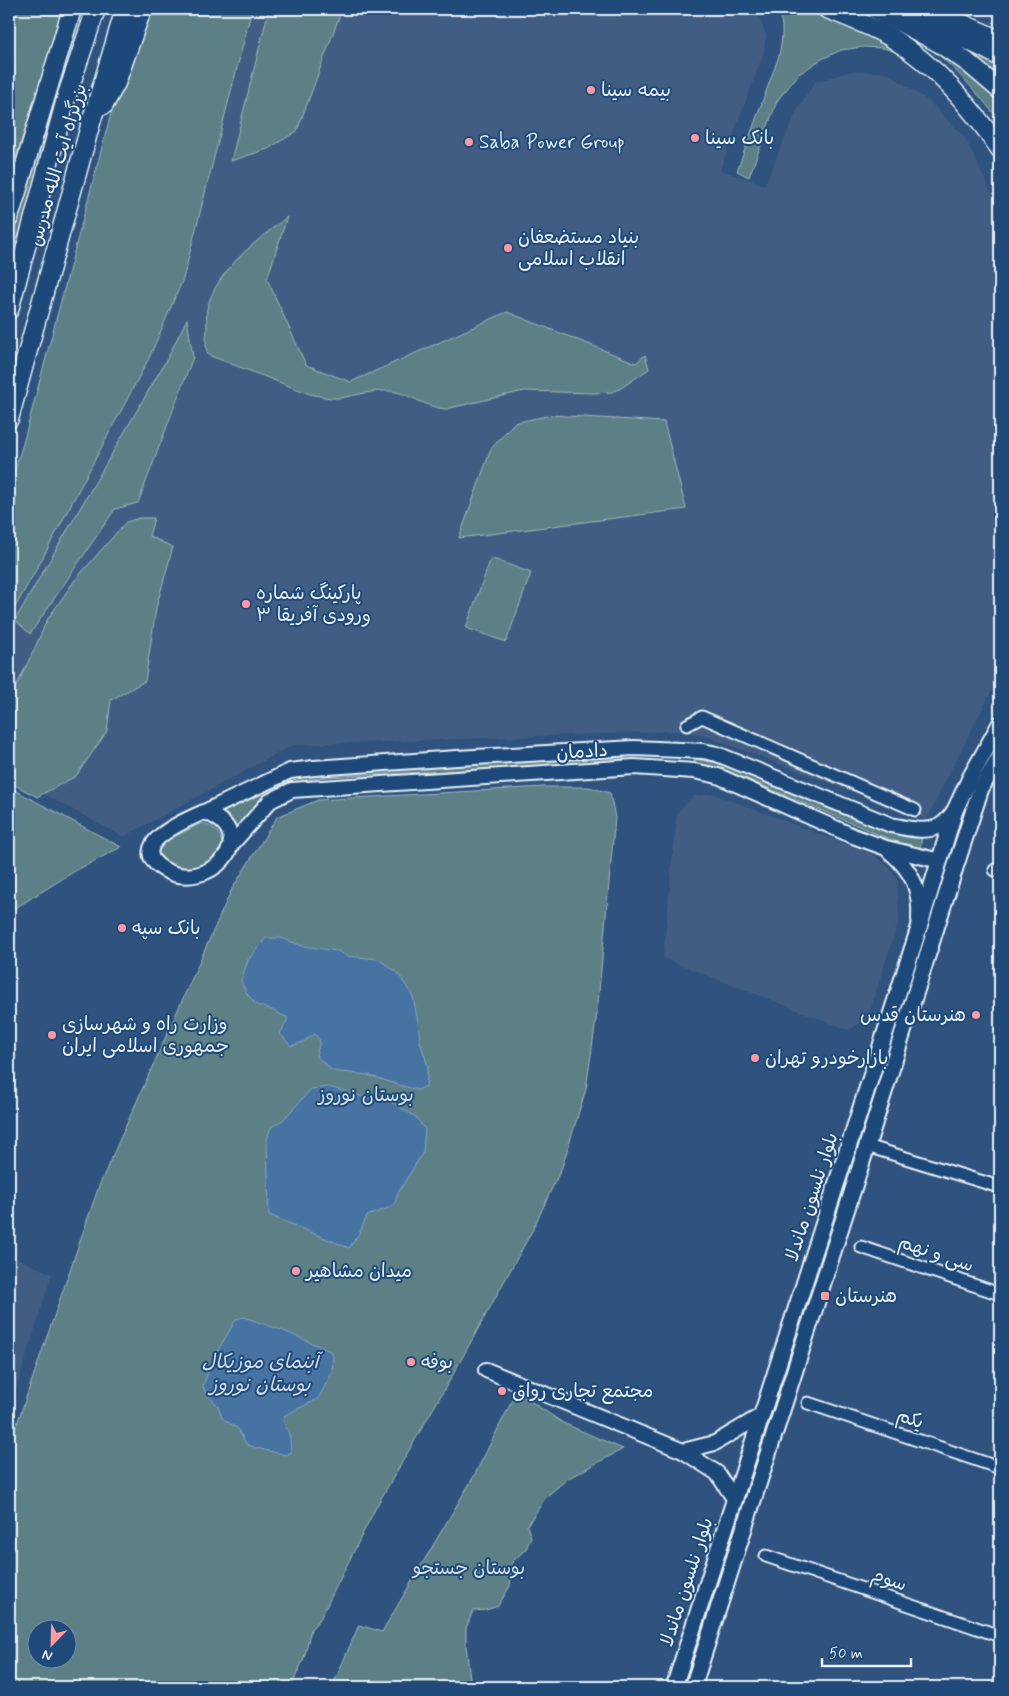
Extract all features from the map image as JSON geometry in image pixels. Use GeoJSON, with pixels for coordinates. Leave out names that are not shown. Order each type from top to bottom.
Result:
{"type":"FeatureCollection","features":[{"type":"Feature","properties":{"kind":"highway"},"geometry":{"type":"LineString","coordinates":[[9,218],[72,9]]}},
{"type":"Feature","properties":{"kind":"highway","name":"بزرگراه آیت الله مدرس"},"geometry":{"type":"LineString","coordinates":[[9,310],[62,112],[96,9]]}},
{"type":"Feature","properties":{"kind":"highway","name":"بزرگراه آیت الله مدرس"},"geometry":{"type":"LineString","coordinates":[[9,419],[90,126],[126,9]]}},
{"type":"Feature","properties":{"kind":"highway"},"geometry":{"type":"LineString","coordinates":[[90,126],[116,83],[144,9]]}},
{"type":"Feature","properties":{"kind":"highway"},"geometry":{"type":"LineString","coordinates":[[827,9],[890,37],[924,61],[978,117],[1000,149]]}},
{"type":"Feature","properties":{"kind":"highway"},"geometry":{"type":"LineString","coordinates":[[874,9],[939,43],[967,62],[1000,90]]}},
{"type":"Feature","properties":{"kind":"highway"},"geometry":{"type":"LineString","coordinates":[[884,9],[940,28],[1000,57]]}},
{"type":"Feature","properties":{"kind":"highway"},"geometry":{"type":"LineString","coordinates":[[929,9],[1000,40]]}},
{"type":"Feature","properties":{"kind":"main road","name":"بلوار نلسون ماندلا"},"geometry":{"type":"LineString","coordinates":[[674,1687],[918,932],[955,810],[970,778],[1000,724]]}},
{"type":"Feature","properties":{"kind":"main road","name":"بلوار نلسون ماندلا"},"geometry":{"type":"LineString","coordinates":[[693,1687],[981,788],[1000,757]]}},
{"type":"Feature","properties":{"kind":"main road"},"geometry":{"type":"LineString","coordinates":[[940,861],[956,838],[968,810],[981,788]]}},
{"type":"Feature","properties":{"kind":"street"},"geometry":{"type":"LineString","coordinates":[[686,725],[702,717],[915,810]]}},
{"type":"Feature","properties":{"kind":"street","name":"دادمان"},"geometry":{"type":"LineString","coordinates":[[204,812],[290,771],[457,758],[634,748],[703,751],[718,754],[890,825],[919,829],[935,827],[942,824],[955,810]]}},
{"type":"Feature","properties":{"kind":"street"},"geometry":{"type":"LineString","coordinates":[[660,769],[663,749]]}},
{"type":"Feature","properties":{"kind":"street","name":"دادمان"},"geometry":{"type":"LineString","coordinates":[[231,845],[270,801],[292,790],[634,767],[694,771],[718,776],[832,827],[886,848],[940,861]]}},
{"type":"Feature","properties":{"kind":"street"},"geometry":{"type":"LineString","coordinates":[[204,812],[216,816],[225,823],[230,832],[231,845],[223,858],[212,869],[194,876],[174,874],[157,865],[152,857],[151,848],[154,840],[166,831],[204,812]]}},
{"type":"Feature","properties":{"kind":"street"},"geometry":{"type":"LineString","coordinates":[[886,848],[901,861],[917,887],[920,907],[918,932]]}},
{"type":"Feature","properties":{"kind":"street"},"geometry":{"type":"LineString","coordinates":[[867,1146],[996,1186]]}},
{"type":"Feature","properties":{"kind":"street","name":"سی و نهم"},"geometry":{"type":"LineString","coordinates":[[861,1247],[1000,1294]]}},
{"type":"Feature","properties":{"kind":"street"},"geometry":{"type":"LineString","coordinates":[[486,1370],[682,1451],[718,1473],[734,1500]]}},
{"type":"Feature","properties":{"kind":"street","name":"یکم"},"geometry":{"type":"LineString","coordinates":[[808,1403],[1000,1468]]}},
{"type":"Feature","properties":{"kind":"street"},"geometry":{"type":"LineString","coordinates":[[682,1451],[715,1443],[762,1415]]}},
{"type":"Feature","properties":{"kind":"street","name":"سوم"},"geometry":{"type":"LineString","coordinates":[[766,1556],[1000,1636]]}},
{"type":"Feature","properties":{"kind":"shaded area"},"geometry":{"type":"Polygon","coordinates":[[[201,9],[754,9],[758,14],[766,35],[763,55],[720,170],[765,185],[796,112],[815,82],[852,71],[888,73],[930,102],[965,138],[1000,211],[1000,675],[927,820],[703,735],[679,731],[293,745],[123,837],[9,775],[9,554],[201,9]]]}},
{"type":"Feature","properties":{"kind":"shaded area"},"geometry":{"type":"Polygon","coordinates":[[[714,794],[872,854],[888,866],[897,880],[899,920],[867,1019],[849,1030],[663,958],[677,813],[694,796],[714,794]]]}},
{"type":"Feature","properties":{"kind":"shaded area"},"geometry":{"type":"Polygon","coordinates":[[[9,1255],[52,1274],[9,1411],[9,1255]]]}},
{"type":"Feature","properties":{"kind":"green space"},"geometry":{"type":"Polygon","coordinates":[[[11,9],[64,9],[12,169],[15,69],[11,9]]]}},
{"type":"Feature","properties":{"kind":"green space"},"geometry":{"type":"Polygon","coordinates":[[[75,9],[86,9],[45,145],[9,278],[9,235],[75,9]]]}},
{"type":"Feature","properties":{"kind":"green space"},"geometry":{"type":"Polygon","coordinates":[[[151,9],[252,9],[183,279],[149,358],[9,618],[9,489],[24,440],[110,117],[139,36],[151,9]]]}},
{"type":"Feature","properties":{"kind":"green space"},"geometry":{"type":"Polygon","coordinates":[[[269,9],[342,9],[297,131],[268,149],[231,161],[269,9]]]}},
{"type":"Feature","properties":{"kind":"green space"},"geometry":{"type":"Polygon","coordinates":[[[777,9],[806,9],[852,26],[904,54],[883,48],[863,47],[841,50],[820,60],[799,74],[777,101],[749,177],[737,171],[779,56],[782,26],[777,9]]]}},
{"type":"Feature","properties":{"kind":"green space"},"geometry":{"type":"Polygon","coordinates":[[[925,42],[1000,97],[1000,122],[983,100],[925,42]]]}},
{"type":"Feature","properties":{"kind":"green space"},"geometry":{"type":"Polygon","coordinates":[[[978,51],[1000,66],[1000,79],[971,53],[978,51]]]}},
{"type":"Feature","properties":{"kind":"green space"},"geometry":{"type":"Polygon","coordinates":[[[287,217],[267,279],[306,365],[351,382],[507,312],[636,363],[645,355],[649,369],[612,392],[524,391],[446,409],[432,406],[391,391],[371,392],[340,398],[310,394],[208,355],[206,349],[207,309],[219,281],[251,246],[287,217]]]}},
{"type":"Feature","properties":{"kind":"green space"},"geometry":{"type":"Polygon","coordinates":[[[187,319],[193,357],[138,503],[115,509],[30,634],[15,620],[167,359],[187,319]]]}},
{"type":"Feature","properties":{"kind":"green space"},"geometry":{"type":"Polygon","coordinates":[[[551,415],[664,422],[686,509],[459,538],[491,449],[514,423],[551,415]]]}},
{"type":"Feature","properties":{"kind":"green space"},"geometry":{"type":"Polygon","coordinates":[[[139,518],[154,518],[149,536],[173,547],[156,608],[145,681],[111,700],[107,731],[76,776],[37,797],[9,782],[9,701],[47,620],[75,580],[126,522],[139,518]]]}},
{"type":"Feature","properties":{"kind":"green space"},"geometry":{"type":"Polygon","coordinates":[[[491,558],[531,573],[506,642],[466,628],[491,558]]]}},
{"type":"Feature","properties":{"kind":"green space"},"geometry":{"type":"Polygon","coordinates":[[[625,755],[624,759],[566,765],[310,779],[284,786],[263,798],[254,807],[237,833],[232,820],[222,813],[287,779],[310,774],[625,755]]]}},
{"type":"Feature","properties":{"kind":"green space"},"geometry":{"type":"Polygon","coordinates":[[[694,759],[729,765],[880,829],[922,835],[920,850],[901,844],[728,771],[695,763],[694,759]]]}},
{"type":"Feature","properties":{"kind":"green space"},"geometry":{"type":"Polygon","coordinates":[[[9,787],[121,847],[75,871],[9,912],[9,787]]]}},
{"type":"Feature","properties":{"kind":"green space","name":"بوستان نوروز"},"geometry":{"type":"Polygon","coordinates":[[[544,787],[589,787],[610,793],[615,818],[597,1013],[586,1089],[562,1167],[532,1231],[451,1378],[376,1507],[320,1619],[311,1629],[304,1658],[291,1687],[9,1687],[9,1447],[99,1186],[232,889],[277,817],[318,800],[544,787]]]}},
{"type":"Feature","properties":{"kind":"green space"},"geometry":{"type":"Polygon","coordinates":[[[202,823],[217,831],[220,837],[223,846],[215,857],[204,866],[187,871],[161,861],[156,854],[159,844],[202,823]]]}},
{"type":"Feature","properties":{"kind":"green space","name":"بوستان جستجو"},"geometry":{"type":"Polygon","coordinates":[[[518,1393],[563,1423],[623,1449],[567,1479],[546,1497],[527,1526],[531,1537],[526,1549],[512,1562],[510,1586],[498,1606],[486,1610],[473,1611],[466,1628],[471,1687],[332,1687],[359,1625],[382,1632],[474,1476],[511,1403],[518,1393]]]}},
{"type":"Feature","properties":{"kind":"water"},"geometry":{"type":"Polygon","coordinates":[[[266,938],[281,938],[303,946],[338,951],[347,956],[378,959],[398,973],[413,997],[420,1041],[428,1067],[426,1086],[418,1090],[368,1075],[333,1071],[316,1056],[320,1041],[315,1034],[303,1042],[291,1046],[280,1034],[288,1018],[257,1005],[247,994],[241,981],[248,960],[266,938]]]}},
{"type":"Feature","properties":{"kind":"water"},"geometry":{"type":"Polygon","coordinates":[[[329,1087],[393,1103],[416,1117],[425,1130],[423,1152],[398,1193],[395,1203],[386,1209],[367,1216],[360,1232],[349,1248],[269,1215],[267,1139],[271,1127],[283,1120],[311,1089],[329,1087]]]}},
{"type":"Feature","properties":{"kind":"water","name":"آبنمای موزیکال بوستان نوروز"},"geometry":{"type":"Polygon","coordinates":[[[244,1317],[284,1331],[330,1351],[333,1356],[332,1373],[318,1399],[285,1415],[283,1420],[290,1437],[291,1453],[285,1455],[246,1444],[238,1429],[222,1418],[218,1406],[205,1392],[203,1386],[212,1361],[236,1319],[244,1317]]]}},
{"type":"Feature","properties":{"kind":"place","name":"بیمه سینا"},"geometry":{"type":"Point","coordinates":[591,90]}},
{"type":"Feature","properties":{"kind":"place","name":"بانک سینا"},"geometry":{"type":"Point","coordinates":[695,138]}},
{"type":"Feature","properties":{"kind":"place","name":"Saba Power Group"},"geometry":{"type":"Point","coordinates":[469,142]}},
{"type":"Feature","properties":{"kind":"place","name":"بنیاد مستضعفان انقلاب اسلامی"},"geometry":{"type":"Point","coordinates":[508,248]}},
{"type":"Feature","properties":{"kind":"place","name":"پارکینگ شماره ۳ ورودی آفریقا"},"geometry":{"type":"Point","coordinates":[246,604]}},
{"type":"Feature","properties":{"kind":"place","name":"بانک سپه"},"geometry":{"type":"Point","coordinates":[122,928]}},
{"type":"Feature","properties":{"kind":"place","name":"هنرستان قدس"},"geometry":{"type":"Point","coordinates":[976,1015]}},
{"type":"Feature","properties":{"kind":"place","name":"وزارت راه و شهرسازی جمهوری اسلامی ایران"},"geometry":{"type":"Point","coordinates":[52,1035]}},
{"type":"Feature","properties":{"kind":"place","name":"بازارخودرو تهران"},"geometry":{"type":"Point","coordinates":[755,1058]}},
{"type":"Feature","properties":{"kind":"place","name":"میدان مشاهیر"},"geometry":{"type":"Point","coordinates":[296,1271]}},
{"type":"Feature","properties":{"kind":"place","name":"هنرستان"},"geometry":{"type":"Point","coordinates":[825,1296]}},
{"type":"Feature","properties":{"kind":"place","name":"بوفه"},"geometry":{"type":"Point","coordinates":[411,1362]}},
{"type":"Feature","properties":{"kind":"place","name":"مجتمع تجاری رواق"},"geometry":{"type":"Point","coordinates":[502,1391]}}]}
